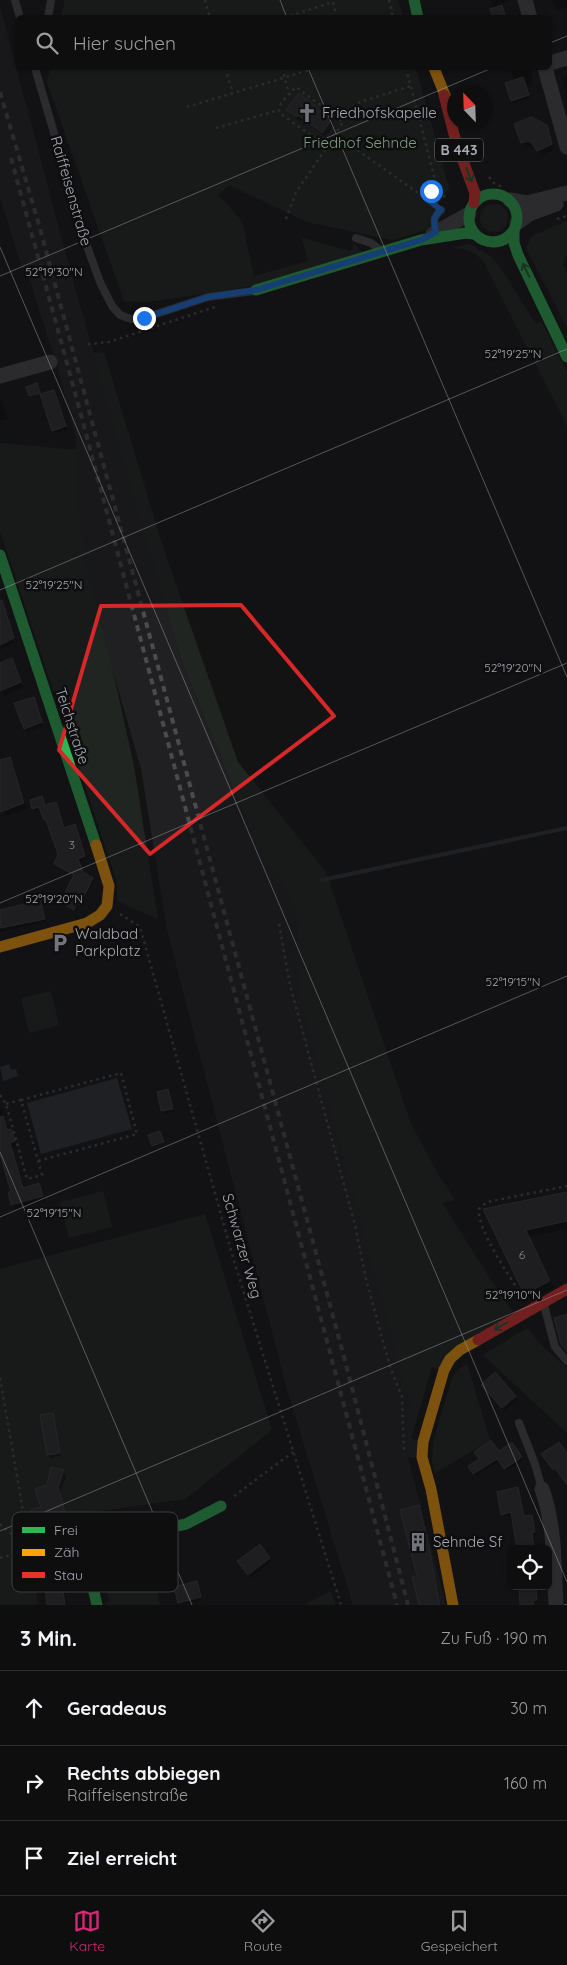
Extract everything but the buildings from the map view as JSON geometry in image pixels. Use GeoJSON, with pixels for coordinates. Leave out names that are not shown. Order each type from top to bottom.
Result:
{"type":"FeatureCollection","features":[{"type":"Feature","properties":{"kind":"street"},"geometry":{"type":"LineString","coordinates":[[414,0],[417,15]]}},
{"type":"Feature","properties":{"kind":"street"},"geometry":{"type":"LineString","coordinates":[[525,0],[529,15]]}},
{"type":"Feature","properties":{"kind":"street"},"geometry":{"type":"LineString","coordinates":[[552,62],[567,58]]}},
{"type":"Feature","properties":{"kind":"street","name":"B 443"},"geometry":{"type":"LineString","coordinates":[[435,70],[447,103]]}},
{"type":"Feature","properties":{"kind":"street"},"geometry":{"type":"LineString","coordinates":[[546,70],[567,147]]}},
{"type":"Feature","properties":{"kind":"street","name":"B 443"},"geometry":{"type":"LineString","coordinates":[[444,96],[456,142],[475,193],[471,209]]}},
{"type":"Feature","properties":{"kind":"street","name":"B 443"},"geometry":{"type":"LineString","coordinates":[[461,130],[484,177],[506,195]]}},
{"type":"Feature","properties":{"kind":"street"},"geometry":{"type":"LineString","coordinates":[[567,193],[527,203],[506,195],[484,196],[471,209],[471,228],[474,234],[480,238],[492,242],[501,241],[529,214],[567,198]]}},
{"type":"Feature","properties":{"kind":"street"},"geometry":{"type":"LineString","coordinates":[[506,195],[515,207],[514,243],[518,255],[567,356]]}},
{"type":"Feature","properties":{"kind":"street","name":"Raiffeisenstraße"},"geometry":{"type":"LineString","coordinates":[[421,240],[471,209]]}},
{"type":"Feature","properties":{"kind":"street","name":"Raiffeisenstraße"},"geometry":{"type":"LineString","coordinates":[[256,290],[421,240],[466,233],[474,234]]}},
{"type":"Feature","properties":{"kind":"street"},"geometry":{"type":"LineString","coordinates":[[492,242],[507,257],[553,330]]}},
{"type":"Feature","properties":{"kind":"street"},"geometry":{"type":"LineString","coordinates":[[0,376],[50,362]]}},
{"type":"Feature","properties":{"kind":"street","name":"Teichstraße"},"geometry":{"type":"LineString","coordinates":[[0,555],[109,886],[107,906]]}},
{"type":"Feature","properties":{"kind":"street"},"geometry":{"type":"LineString","coordinates":[[0,946],[87,923],[100,915],[107,906]]}},
{"type":"Feature","properties":{"kind":"street"},"geometry":{"type":"LineString","coordinates":[[453,1605],[431,1489],[422,1457],[423,1442],[444,1370],[450,1359],[460,1350],[567,1289]]}},
{"type":"Feature","properties":{"kind":"street"},"geometry":{"type":"LineString","coordinates":[[542,1489],[549,1508],[552,1524],[556,1605]]}},
{"type":"Feature","properties":{"kind":"street"},"geometry":{"type":"LineString","coordinates":[[178,1526],[186,1524],[221,1506]]}},
{"type":"Feature","properties":{"kind":"street"},"geometry":{"type":"LineString","coordinates":[[94,1592],[97,1605]]}},
{"type":"Feature","properties":{"kind":"lane"},"geometry":{"type":"LineString","coordinates":[[15,0],[19,15]]}},
{"type":"Feature","properties":{"kind":"lane"},"geometry":{"type":"LineString","coordinates":[[48,15],[51,0]]}},
{"type":"Feature","properties":{"kind":"lane","name":"Raiffeisenstraße"},"geometry":{"type":"LineString","coordinates":[[36,70],[88,250],[100,282],[112,306],[120,315],[131,319],[144,318],[208,297],[256,290]]}},
{"type":"Feature","properties":{"kind":"lane","name":"Raiffeisenstraße"},"geometry":{"type":"LineString","coordinates":[[38,78],[40,70]]}},
{"type":"Feature","properties":{"kind":"lane"},"geometry":{"type":"LineString","coordinates":[[436,232],[433,223],[434,218],[441,210]]}},
{"type":"Feature","properties":{"kind":"lane"},"geometry":{"type":"LineString","coordinates":[[356,238],[376,246],[381,252]]}},
{"type":"Feature","properties":{"kind":"lane"},"geometry":{"type":"LineString","coordinates":[[544,1303],[555,1347],[567,1361]]}},
{"type":"Feature","properties":{"kind":"lane"},"geometry":{"type":"LineString","coordinates":[[519,1423],[535,1464],[542,1489]]}},
{"type":"Feature","properties":{"kind":"path"},"geometry":{"type":"LineString","coordinates":[[205,0],[209,15]]}},
{"type":"Feature","properties":{"kind":"path"},"geometry":{"type":"LineString","coordinates":[[389,0],[392,15]]}},
{"type":"Feature","properties":{"kind":"path"},"geometry":{"type":"LineString","coordinates":[[292,15],[332,1],[336,15]]}},
{"type":"Feature","properties":{"kind":"path"},"geometry":{"type":"LineString","coordinates":[[226,70],[233,93]]}},
{"type":"Feature","properties":{"kind":"path"},"geometry":{"type":"LineString","coordinates":[[283,70],[289,94]]}},
{"type":"Feature","properties":{"kind":"path"},"geometry":{"type":"LineString","coordinates":[[187,107],[309,70]]}},
{"type":"Feature","properties":{"kind":"path"},"geometry":{"type":"LineString","coordinates":[[407,70],[434,180],[434,187],[426,198]]}},
{"type":"Feature","properties":{"kind":"path"},"geometry":{"type":"LineString","coordinates":[[336,117],[360,102],[411,86]]}},
{"type":"Feature","properties":{"kind":"path"},"geometry":{"type":"LineString","coordinates":[[286,219],[296,192],[336,135],[343,122],[296,87],[281,103],[279,110],[281,114],[327,147]]}},
{"type":"Feature","properties":{"kind":"path"},"geometry":{"type":"LineString","coordinates":[[216,128],[279,110]]}},
{"type":"Feature","properties":{"kind":"path"},"geometry":{"type":"LineString","coordinates":[[336,135],[441,210],[446,199],[434,187]]}},
{"type":"Feature","properties":{"kind":"path"},"geometry":{"type":"LineString","coordinates":[[484,177],[494,182],[506,195]]}},
{"type":"Feature","properties":{"kind":"path"},"geometry":{"type":"LineString","coordinates":[[88,344],[109,342],[223,305]]}},
{"type":"Feature","properties":{"kind":"path","name":"Schwarzer Weg"},"geometry":{"type":"LineString","coordinates":[[107,906],[140,927],[234,1261],[341,1605]]}},
{"type":"Feature","properties":{"kind":"path"},"geometry":{"type":"LineString","coordinates":[[279,924],[290,985],[355,1225],[365,1275],[390,1368],[402,1398],[404,1408],[403,1444],[405,1461]]}},
{"type":"Feature","properties":{"kind":"path"},"geometry":{"type":"LineString","coordinates":[[6,1104],[121,1073],[137,1134],[38,1162]]}},
{"type":"Feature","properties":{"kind":"path"},"geometry":{"type":"LineString","coordinates":[[0,1095],[6,1104],[27,1179],[42,1175],[21,1100]]}},
{"type":"Feature","properties":{"kind":"path"},"geometry":{"type":"LineString","coordinates":[[529,1312],[479,1220],[479,1209],[487,1202],[567,1186]]}},
{"type":"Feature","properties":{"kind":"path"},"geometry":{"type":"LineString","coordinates":[[0,1378],[23,1512]]}},
{"type":"Feature","properties":{"kind":"path"},"geometry":{"type":"LineString","coordinates":[[221,1506],[293,1452]]}},
{"type":"Feature","properties":{"kind":"path"},"geometry":{"type":"LineString","coordinates":[[0,1524],[12,1535]]}},
{"type":"Feature","properties":{"kind":"highlighted area"},"geometry":{"type":"Polygon","coordinates":[[[241,605],[334,716],[150,854],[59,750],[101,606],[241,605]]]}},
{"type":"Feature","properties":{"kind":"shaded area"},"geometry":{"type":"Polygon","coordinates":[[[0,6],[15,63],[15,70],[17,70],[70,270],[181,660],[261,856],[291,896],[298,925],[296,954],[412,1412],[408,1457],[446,1605],[353,1605],[287,1389],[167,930],[141,769],[113,671],[87,567],[78,503],[76,439],[58,369],[31,284],[21,265],[0,197],[0,6]]]}},
{"type":"Feature","properties":{"kind":"shaded area"},"geometry":{"type":"Polygon","coordinates":[[[9,1064],[11,1070],[16,1069],[18,1076],[3,1081],[0,1067],[9,1064]]]}},
{"type":"Feature","properties":{"kind":"shaded area"},"geometry":{"type":"Polygon","coordinates":[[[117,1078],[132,1129],[41,1154],[27,1103],[117,1078]]]}},
{"type":"Feature","properties":{"kind":"green space"},"geometry":{"type":"Polygon","coordinates":[[[65,0],[398,0],[402,15],[61,15],[65,0]]]}},
{"type":"Feature","properties":{"kind":"green space","name":"Friedhof Sehnde"},"geometry":{"type":"Polygon","coordinates":[[[50,70],[417,70],[449,188],[432,214],[429,227],[426,230],[393,240],[307,222],[229,185],[218,195],[242,221],[254,276],[308,261],[302,238],[347,250],[351,250],[354,243],[362,252],[259,285],[148,302],[124,301],[47,82],[50,70]]]}},
{"type":"Feature","properties":{"kind":"green space"},"geometry":{"type":"Polygon","coordinates":[[[494,204],[504,208],[508,218],[504,228],[494,232],[484,228],[480,218],[484,208],[494,204]]]}},
{"type":"Feature","properties":{"kind":"green space"},"geometry":{"type":"Polygon","coordinates":[[[567,221],[567,254],[563,264],[567,272],[567,327],[526,248],[532,236],[567,221]]]}},
{"type":"Feature","properties":{"kind":"green space"},"geometry":{"type":"Polygon","coordinates":[[[469,244],[489,255],[498,264],[536,324],[541,321],[567,371],[567,426],[484,263],[477,255],[470,251],[451,248],[469,244]]]}},
{"type":"Feature","properties":{"kind":"green space"},"geometry":{"type":"Polygon","coordinates":[[[104,352],[163,547],[238,762],[326,872],[411,1124],[438,1174],[455,1200],[442,1203],[513,1311],[438,1369],[432,1367],[411,1438],[419,1441],[418,1458],[408,1457],[407,1413],[412,1411],[301,998],[296,954],[298,925],[291,896],[261,856],[181,660],[93,353],[104,352]]]}},
{"type":"Feature","properties":{"kind":"green space"},"geometry":{"type":"Polygon","coordinates":[[[0,443],[77,450],[78,503],[87,567],[134,766],[158,919],[117,901],[117,882],[0,531],[0,443]]]}},
{"type":"Feature","properties":{"kind":"green space"},"geometry":{"type":"Polygon","coordinates":[[[51,991],[59,1025],[29,1033],[21,998],[51,991]]]}},
{"type":"Feature","properties":{"kind":"green space"},"geometry":{"type":"Polygon","coordinates":[[[103,1191],[112,1227],[69,1238],[60,1202],[103,1191]]]}},
{"type":"Feature","properties":{"kind":"green space"},"geometry":{"type":"Polygon","coordinates":[[[205,1214],[272,1430],[185,1499],[93,1512],[12,1512],[12,1592],[36,1592],[38,1605],[0,1605],[0,1269],[205,1214]]]}},
{"type":"Feature","properties":{"kind":"green space"},"geometry":{"type":"Polygon","coordinates":[[[527,1328],[544,1348],[567,1368],[567,1433],[483,1355],[527,1328]]]}},
{"type":"Feature","properties":{"kind":"green space"},"geometry":{"type":"Polygon","coordinates":[[[467,1364],[490,1440],[435,1473],[432,1463],[433,1443],[452,1378],[459,1369],[467,1364]]]}},
{"type":"Feature","properties":{"kind":"green space"},"geometry":{"type":"Polygon","coordinates":[[[331,1591],[335,1605],[304,1605],[331,1591]]]}},
{"type":"Feature","properties":{"kind":"green space"},"geometry":{"type":"Polygon","coordinates":[[[107,1592],[157,1592],[160,1605],[105,1605],[105,1603],[110,1601],[107,1592]]]}},
{"type":"Feature","properties":{"kind":"waterway"},"geometry":{"type":"LineString","coordinates":[[322,880],[567,828]]}},
{"type":"Feature","properties":{"kind":"railway"},"geometry":{"type":"LineString","coordinates":[[0,92],[39,225],[344,1357],[408,1605]]}},
{"type":"Feature","properties":{"kind":"railway"},"geometry":{"type":"LineString","coordinates":[[11,158],[397,1605]]}},
{"type":"Feature","properties":{"kind":"traffic: fast"},"geometry":{"type":"LineString","coordinates":[[414,0],[417,15]]}},
{"type":"Feature","properties":{"kind":"traffic: fast"},"geometry":{"type":"LineString","coordinates":[[488,194],[498,194],[510,201],[517,213],[517,218],[517,223],[510,235],[498,242],[488,242],[480,238],[473,231],[469,223],[469,213],[473,205],[480,198],[488,194]]}},
{"type":"Feature","properties":{"kind":"traffic: fast"},"geometry":{"type":"LineString","coordinates":[[514,231],[514,243],[518,255],[567,357]]}},
{"type":"Feature","properties":{"kind":"traffic: fast"},"geometry":{"type":"LineString","coordinates":[[256,290],[421,240],[466,233],[474,234]]}},
{"type":"Feature","properties":{"kind":"traffic: fast"},"geometry":{"type":"LineString","coordinates":[[0,555],[96,845]]}},
{"type":"Feature","properties":{"kind":"traffic: fast"},"geometry":{"type":"LineString","coordinates":[[178,1526],[186,1524],[221,1506]]}},
{"type":"Feature","properties":{"kind":"traffic: fast"},"geometry":{"type":"LineString","coordinates":[[94,1592],[97,1605]]}},
{"type":"Feature","properties":{"kind":"traffic: slow"},"geometry":{"type":"LineString","coordinates":[[435,70],[447,100]]}},
{"type":"Feature","properties":{"kind":"traffic: slow"},"geometry":{"type":"LineString","coordinates":[[0,947],[87,923],[100,915],[107,906],[109,886],[96,845]]}},
{"type":"Feature","properties":{"kind":"traffic: slow"},"geometry":{"type":"LineString","coordinates":[[453,1605],[431,1489],[422,1457],[423,1442],[444,1370],[450,1359],[460,1350],[478,1340]]}},
{"type":"Feature","properties":{"kind":"traffic: jam"},"geometry":{"type":"LineString","coordinates":[[444,95],[456,142],[475,193],[474,203]]}},
{"type":"Feature","properties":{"kind":"traffic: jam"},"geometry":{"type":"LineString","coordinates":[[478,1340],[567,1289]]}},
{"type":"Feature","properties":{"kind":"place","name":"Friedhofskapelle"},"geometry":{"type":"Point","coordinates":[307,113]}},
{"type":"Feature","properties":{"kind":"place","name":"Waldbad Parkplatz"},"geometry":{"type":"Point","coordinates":[60,943]}},
{"type":"Feature","properties":{"kind":"place","name":"Sehnde Sf"},"geometry":{"type":"Point","coordinates":[418,1542]}},
{"type":"Feature","properties":{"kind":"route"},"geometry":{"type":"LineString","coordinates":[[144,318],[208,297],[256,290],[421,240],[436,232],[433,223],[434,218],[441,210],[426,198],[431,191]]}}]}
